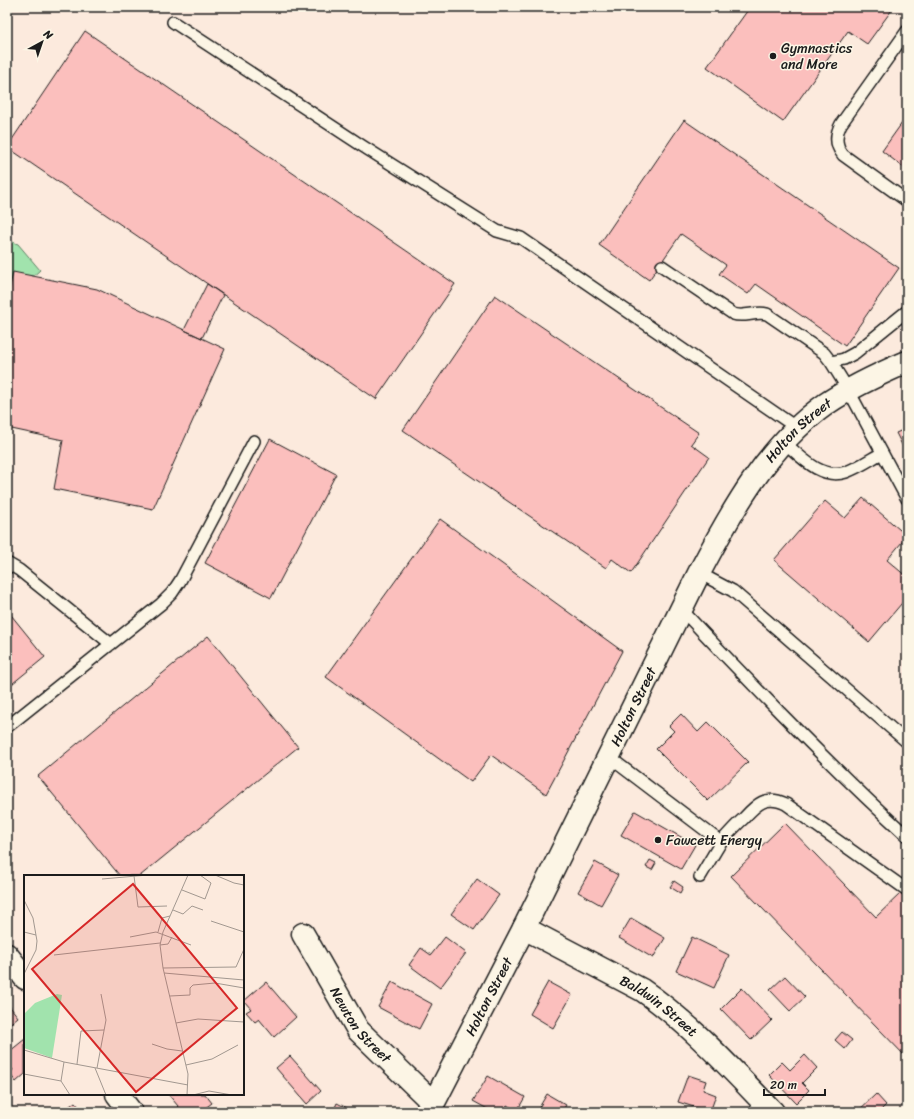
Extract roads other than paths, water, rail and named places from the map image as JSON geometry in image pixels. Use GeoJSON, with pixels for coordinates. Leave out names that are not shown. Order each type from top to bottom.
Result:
{"type":"FeatureCollection","features":[{"type":"Feature","properties":{"kind":"street","name":"Holton Street"},"geometry":{"type":"LineString","coordinates":[[431,1108],[524,928],[699,573],[732,514],[760,472],[790,435],[826,404],[877,375],[907,362]]}},
{"type":"Feature","properties":{"kind":"street","name":"Baldwin Street"},"geometry":{"type":"LineString","coordinates":[[524,928],[642,990],[658,1001],[773,1112]]}},
{"type":"Feature","properties":{"kind":"street","name":"Newton Street"},"geometry":{"type":"LineString","coordinates":[[303,934],[358,1030],[431,1108]]}},
{"type":"Feature","properties":{"kind":"street"},"geometry":{"type":"LineString","coordinates":[[7,955],[24,977]]}},
{"type":"Feature","properties":{"kind":"street"},"geometry":{"type":"LineString","coordinates":[[118,1095],[131,1112]]}},
{"type":"Feature","properties":{"kind":"lane"},"geometry":{"type":"LineString","coordinates":[[173,22],[364,147],[497,231],[521,238],[790,435],[817,470],[831,474],[845,472],[882,453]]}},
{"type":"Feature","properties":{"kind":"lane"},"geometry":{"type":"LineString","coordinates":[[907,31],[841,124],[836,138],[838,147],[843,155],[907,201]]}},
{"type":"Feature","properties":{"kind":"lane"},"geometry":{"type":"LineString","coordinates":[[662,266],[735,315],[742,316],[762,313],[769,315],[824,353],[849,390],[907,499]]}},
{"type":"Feature","properties":{"kind":"lane"},"geometry":{"type":"LineString","coordinates":[[831,362],[844,360],[855,353],[907,311]]}},
{"type":"Feature","properties":{"kind":"lane"},"geometry":{"type":"LineString","coordinates":[[7,727],[161,604],[176,587],[254,441]]}},
{"type":"Feature","properties":{"kind":"lane"},"geometry":{"type":"LineString","coordinates":[[7,563],[19,570],[110,644]]}},
{"type":"Feature","properties":{"kind":"lane"},"geometry":{"type":"LineString","coordinates":[[699,573],[733,591],[907,742]]}},
{"type":"Feature","properties":{"kind":"lane"},"geometry":{"type":"LineString","coordinates":[[681,609],[756,690],[872,805],[907,836]]}},
{"type":"Feature","properties":{"kind":"lane"},"geometry":{"type":"LineString","coordinates":[[609,757],[721,842]]}},
{"type":"Feature","properties":{"kind":"lane"},"geometry":{"type":"LineString","coordinates":[[700,877],[721,842],[757,804],[765,800],[778,800],[786,804],[907,890]]}},
{"type":"Feature","properties":{"kind":"place","name":"Gymnastics and More"},"geometry":{"type":"Point","coordinates":[773,56]}},
{"type":"Feature","properties":{"kind":"place","name":"Fawcett Energy"},"geometry":{"type":"Point","coordinates":[658,840]}}]}
